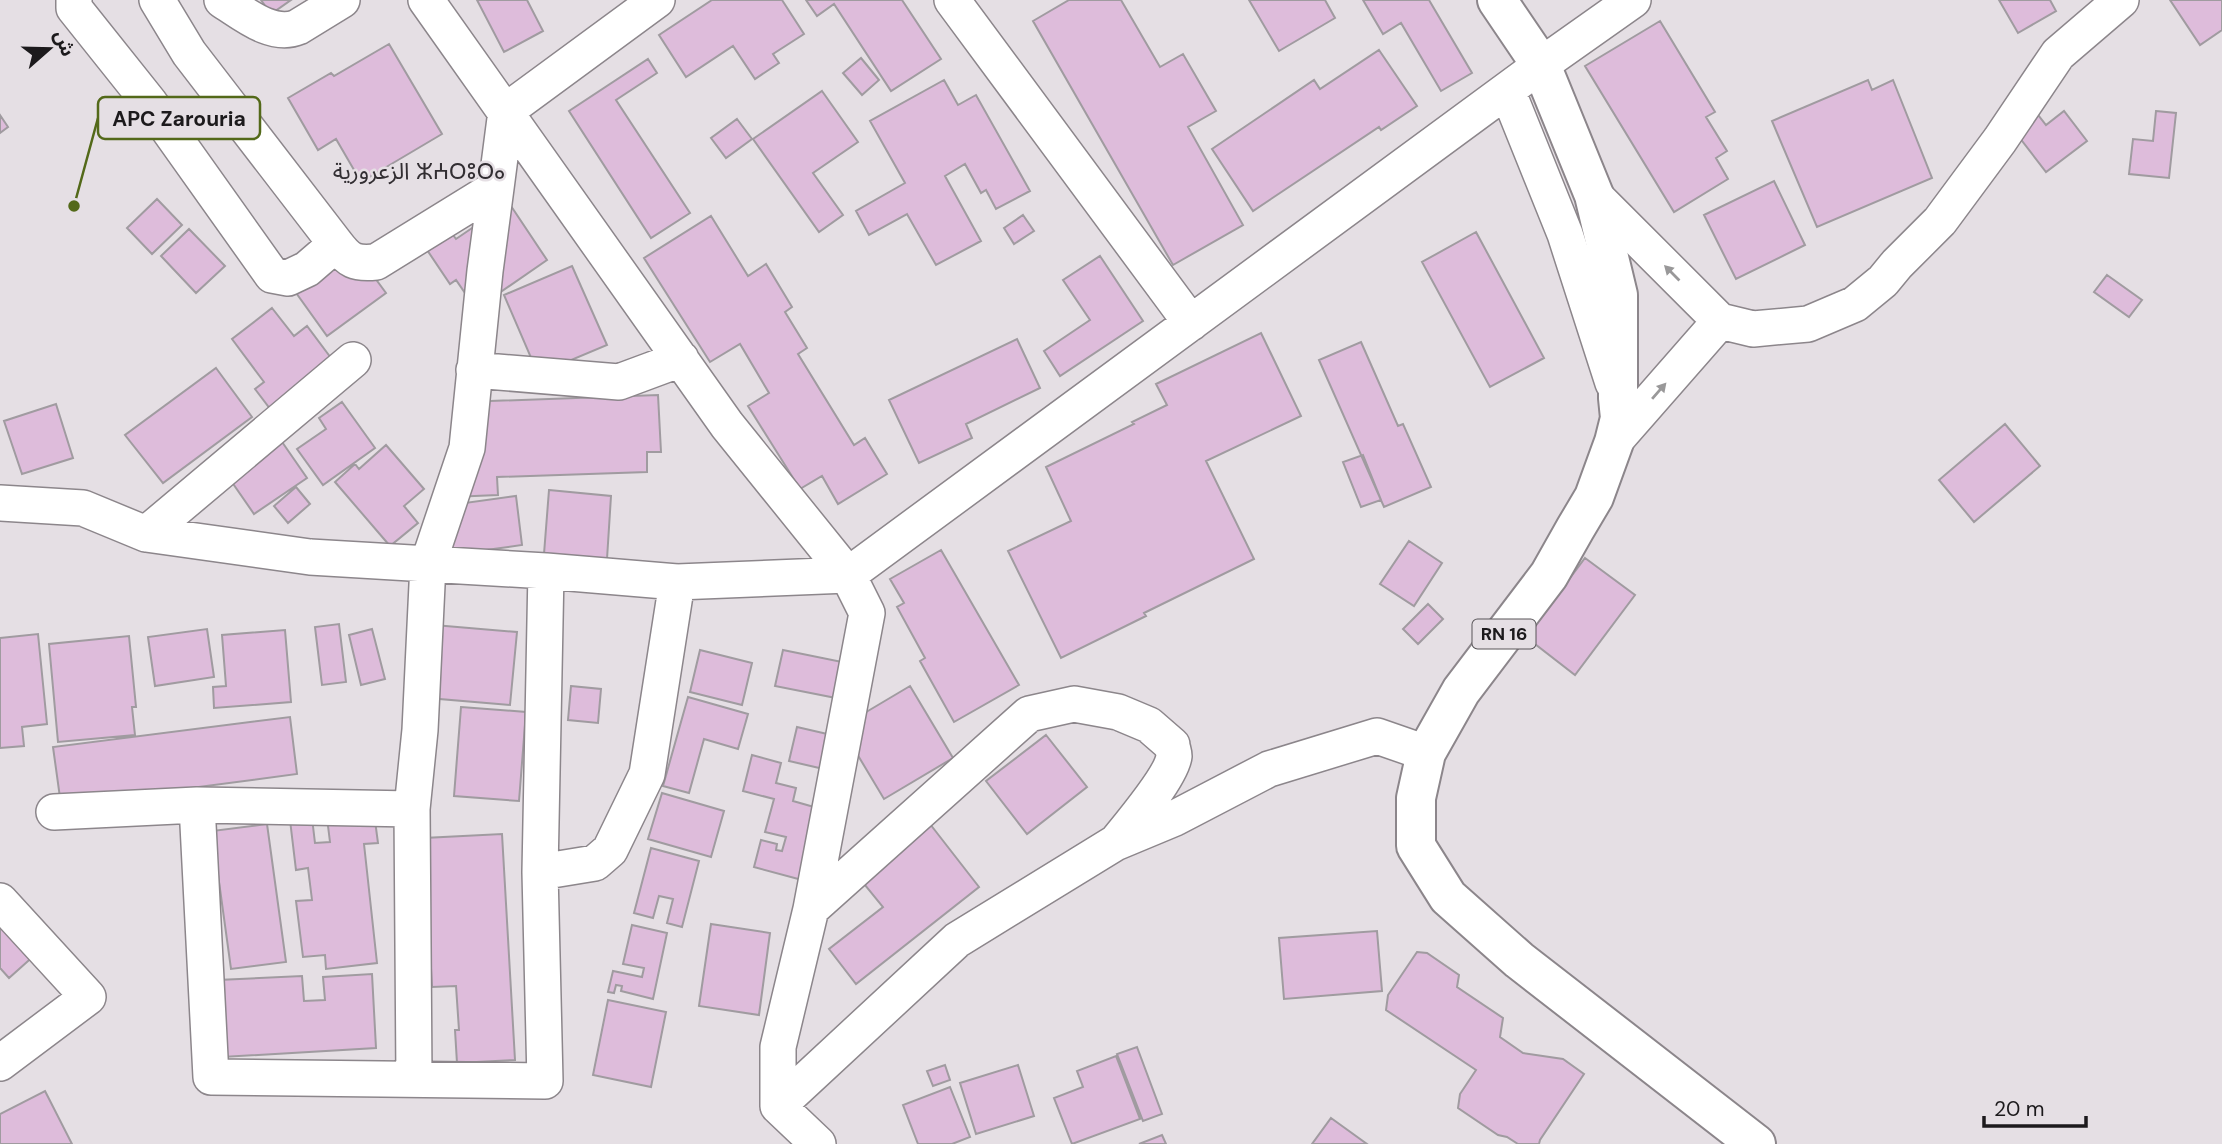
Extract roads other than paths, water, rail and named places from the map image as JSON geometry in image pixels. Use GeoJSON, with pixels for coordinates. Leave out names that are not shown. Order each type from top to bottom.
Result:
{"type":"FeatureCollection","features":[{"type":"Feature","properties":{"kind":"main road","name":"RN 16"},"geometry":{"type":"LineString","coordinates":[[1497,0],[1541,65],[1594,195],[1618,295],[1620,418],[1594,497],[1549,575],[1461,691],[1426,753],[1416,798],[1416,846],[1448,897],[1519,960],[1756,1144]]}},
{"type":"Feature","properties":{"kind":"street"},"geometry":{"type":"LineString","coordinates":[[74,0],[74,8],[149,102],[272,275],[288,278],[307,269],[336,244]]}},
{"type":"Feature","properties":{"kind":"street"},"geometry":{"type":"LineString","coordinates":[[157,0],[189,53],[347,258],[361,264],[376,262],[496,188]]}},
{"type":"Feature","properties":{"kind":"street"},"geometry":{"type":"LineString","coordinates":[[222,0],[259,23],[279,30],[290,30],[342,0]]}},
{"type":"Feature","properties":{"kind":"street"},"geometry":{"type":"LineString","coordinates":[[426,0],[727,425],[848,575],[867,614],[811,909],[778,1047],[778,1106],[818,1144]]}},
{"type":"Feature","properties":{"kind":"street"},"geometry":{"type":"LineString","coordinates":[[414,1079],[412,809],[420,730],[428,564],[467,448],[506,111],[657,0]]}},
{"type":"Feature","properties":{"kind":"street"},"geometry":{"type":"LineString","coordinates":[[952,0],[1191,323]]}},
{"type":"Feature","properties":{"kind":"street"},"geometry":{"type":"LineString","coordinates":[[0,503],[83,508],[146,534],[310,557],[677,582],[848,575],[1633,0]]}},
{"type":"Feature","properties":{"kind":"street"},"geometry":{"type":"LineString","coordinates":[[1594,195],[1720,321],[1753,330],[1808,324],[1855,304],[1883,281],[1940,221],[2000,140],[2058,54],[2122,0]]}},
{"type":"Feature","properties":{"kind":"street"},"geometry":{"type":"LineString","coordinates":[[1507,90],[1565,234],[1618,398]]}},
{"type":"Feature","properties":{"kind":"street"},"geometry":{"type":"LineString","coordinates":[[1614,442],[1720,321]]}},
{"type":"Feature","properties":{"kind":"street"},"geometry":{"type":"LineString","coordinates":[[474,370],[619,382],[681,359]]}},
{"type":"Feature","properties":{"kind":"street"},"geometry":{"type":"LineString","coordinates":[[146,534],[353,360]]}},
{"type":"Feature","properties":{"kind":"street"},"geometry":{"type":"LineString","coordinates":[[197,805],[211,1077],[545,1081],[540,872],[546,571]]}},
{"type":"Feature","properties":{"kind":"street"},"geometry":{"type":"LineString","coordinates":[[540,872],[595,863],[610,850],[648,774],[677,582]]}},
{"type":"Feature","properties":{"kind":"street"},"geometry":{"type":"LineString","coordinates":[[811,909],[1029,714],[1074,704],[1118,712],[1149,725],[1172,745],[1174,756],[1168,771],[1115,843]]}},
{"type":"Feature","properties":{"kind":"street"},"geometry":{"type":"LineString","coordinates":[[778,1106],[957,940],[1115,843],[1175,818],[1269,769],[1377,736],[1426,753]]}},
{"type":"Feature","properties":{"kind":"street"},"geometry":{"type":"LineString","coordinates":[[54,812],[197,805],[412,809]]}},
{"type":"Feature","properties":{"kind":"street"},"geometry":{"type":"LineString","coordinates":[[0,901],[88,997],[0,1063]]}},
{"type":"Feature","properties":{"kind":"place","name":"APC Zarouria"},"geometry":{"type":"Point","coordinates":[74,206]}},
{"type":"Feature","properties":{"kind":"district","name":"الزعرورية ⵣⵄⵔⵓⵔⴰ"},"geometry":{"type":"Point","coordinates":[419,171]}}]}
